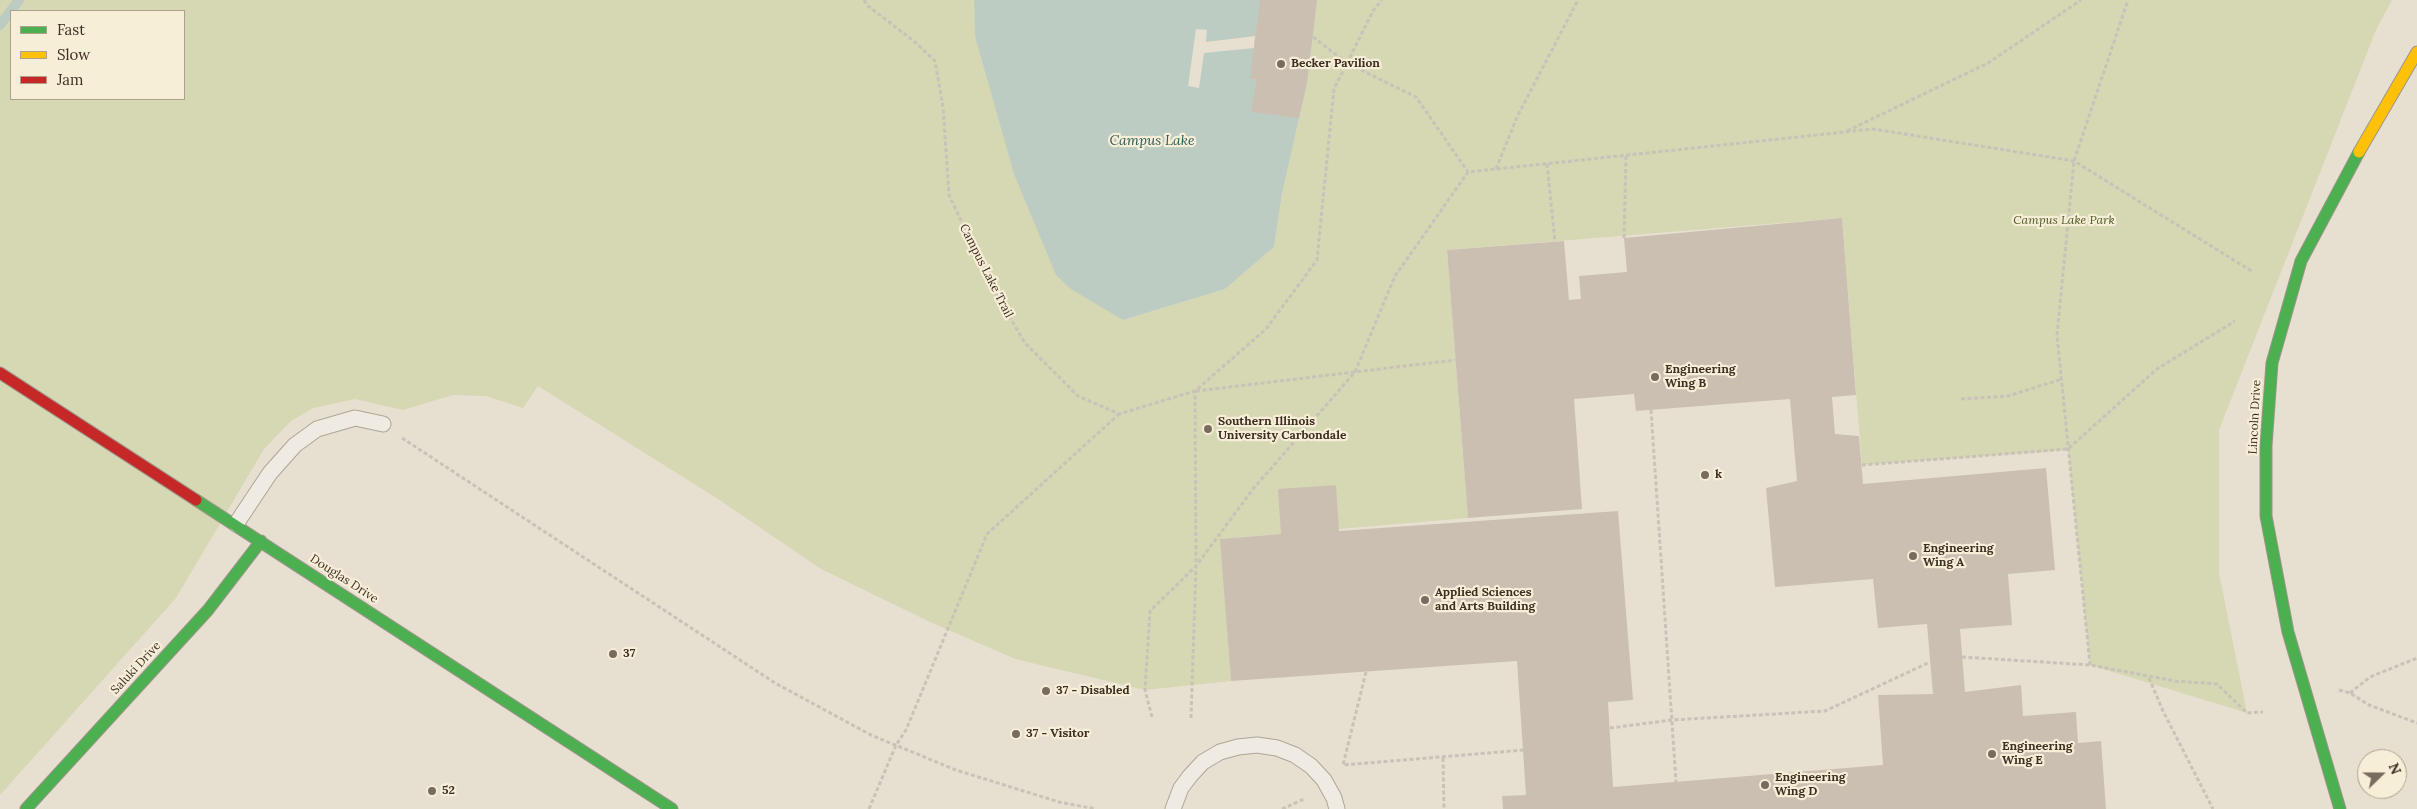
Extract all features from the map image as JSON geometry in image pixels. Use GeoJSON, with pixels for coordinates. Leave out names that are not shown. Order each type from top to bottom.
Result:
{"type":"FeatureCollection","features":[{"type":"Feature","properties":{"kind":"street","name":"Lincoln Drive"},"geometry":{"type":"LineString","coordinates":[[2340,809],[2288,632],[2266,516],[2266,446],[2272,363],[2301,261],[2352,164],[2417,52]]}},
{"type":"Feature","properties":{"kind":"street","name":"Douglas Drive"},"geometry":{"type":"LineString","coordinates":[[0,373],[236,524],[672,809]]}},
{"type":"Feature","properties":{"kind":"street","name":"Saluki Drive"},"geometry":{"type":"LineString","coordinates":[[26,809],[208,610],[262,541]]}},
{"type":"Feature","properties":{"kind":"lane"},"geometry":{"type":"LineString","coordinates":[[236,524],[270,473],[295,444],[317,429],[355,418],[383,424]]}},
{"type":"Feature","properties":{"kind":"lane"},"geometry":{"type":"LineString","coordinates":[[1173,809],[1181,788],[1203,762],[1220,752],[1238,747],[1257,745],[1295,754],[1310,766],[1324,780],[1334,798],[1337,809]]}},
{"type":"Feature","properties":{"kind":"path","name":"Campus Lake Trail"},"geometry":{"type":"LineString","coordinates":[[864,0],[868,6],[915,42],[935,61],[943,106],[949,195],[994,291],[1025,343],[1078,396],[1119,414]]}},
{"type":"Feature","properties":{"kind":"path"},"geometry":{"type":"LineString","coordinates":[[1191,718],[1196,566],[1195,391],[1266,329],[1317,260],[1334,89],[1373,11],[1382,0]]}},
{"type":"Feature","properties":{"kind":"path"},"geometry":{"type":"LineString","coordinates":[[1496,169],[1517,117],[1578,0]]}},
{"type":"Feature","properties":{"kind":"path"},"geometry":{"type":"LineString","coordinates":[[1844,132],[1988,63],[2081,0]]}},
{"type":"Feature","properties":{"kind":"path"},"geometry":{"type":"LineString","coordinates":[[2090,665],[2057,335],[2074,161],[2128,0]]}},
{"type":"Feature","properties":{"kind":"path"},"geometry":{"type":"LineString","coordinates":[[1313,37],[1347,63],[1416,97],[1468,172]]}},
{"type":"Feature","properties":{"kind":"path"},"geometry":{"type":"LineString","coordinates":[[1152,717],[1145,690],[1150,611],[1196,566],[1253,489],[1355,372],[1395,276],[1468,172],[1874,129],[2074,161],[2253,272]]}},
{"type":"Feature","properties":{"kind":"path"},"geometry":{"type":"LineString","coordinates":[[1624,238],[1626,155]]}},
{"type":"Feature","properties":{"kind":"path"},"geometry":{"type":"LineString","coordinates":[[1548,164],[1555,242]]}},
{"type":"Feature","properties":{"kind":"path"},"geometry":{"type":"LineString","coordinates":[[1862,465],[2068,450],[2157,369],[2235,321]]}},
{"type":"Feature","properties":{"kind":"path"},"geometry":{"type":"LineString","coordinates":[[869,809],[896,745],[910,721],[987,534],[1119,414],[1195,391],[1455,360]]}},
{"type":"Feature","properties":{"kind":"path"},"geometry":{"type":"LineString","coordinates":[[1961,399],[2008,396],[2062,379]]}},
{"type":"Feature","properties":{"kind":"path"},"geometry":{"type":"LineString","coordinates":[[1651,410],[1676,782]]}},
{"type":"Feature","properties":{"kind":"path"},"geometry":{"type":"LineString","coordinates":[[383,424],[435,462],[775,683],[871,735],[956,770],[1059,802],[1096,809]]}},
{"type":"Feature","properties":{"kind":"path"},"geometry":{"type":"LineString","coordinates":[[1962,657],[2090,665],[2149,677],[2217,684],[2247,713],[2263,712]]}},
{"type":"Feature","properties":{"kind":"path"},"geometry":{"type":"LineString","coordinates":[[2350,693],[2370,677],[2417,658]]}},
{"type":"Feature","properties":{"kind":"path"},"geometry":{"type":"LineString","coordinates":[[1610,728],[1672,720],[1825,711],[1930,662]]}},
{"type":"Feature","properties":{"kind":"path"},"geometry":{"type":"LineString","coordinates":[[1366,672],[1343,765],[1524,750]]}},
{"type":"Feature","properties":{"kind":"path"},"geometry":{"type":"LineString","coordinates":[[2149,677],[2163,711],[2213,809]]}},
{"type":"Feature","properties":{"kind":"path"},"geometry":{"type":"LineString","coordinates":[[2338,690],[2350,693],[2369,705],[2417,723]]}},
{"type":"Feature","properties":{"kind":"path"},"geometry":{"type":"LineString","coordinates":[[1443,758],[1444,809]]}},
{"type":"Feature","properties":{"kind":"path"},"geometry":{"type":"LineString","coordinates":[[1282,809],[1305,798]]}},
{"type":"Feature","properties":{"kind":"green space","name":"Campus Lake Park"},"geometry":{"type":"Polygon","coordinates":[[[0,0],[974,0],[975,36],[1123,320],[1225,289],[1274,247],[1282,194],[1307,83],[1317,0],[2392,0],[2376,30],[2219,430],[2219,573],[2247,713],[2090,665],[2068,450],[1862,465],[1842,218],[1447,250],[1468,518],[1221,539],[1231,681],[1145,690],[1015,659],[928,621],[821,569],[718,499],[538,386],[523,408],[486,396],[453,395],[403,410],[355,399],[313,408],[291,421],[264,449],[176,598],[0,795],[0,0]]]}},
{"type":"Feature","properties":{"kind":"water","name":"Campus Lake"},"geometry":{"type":"Polygon","coordinates":[[[974,0],[1317,0],[1307,83],[1282,194],[1274,247],[1225,289],[1123,320],[1071,289],[1056,275],[1014,174],[975,36],[974,0]]]}},
{"type":"Feature","properties":{"kind":"pier"},"geometry":{"type":"Polygon","coordinates":[[[1196,29],[1207,30],[1206,42],[1255,36],[1254,48],[1204,53],[1199,88],[1188,86],[1196,29]]]}},
{"type":"Feature","properties":{"kind":"building","name":"Becker Pavilion"},"geometry":{"type":"Polygon","coordinates":[[[1260,0],[1317,0],[1307,83],[1299,118],[1251,112],[1257,79],[1250,79],[1260,0]]]}},
{"type":"Feature","properties":{"kind":"building"},"geometry":{"type":"Polygon","coordinates":[[[1842,218],[1856,395],[1832,397],[1835,434],[1859,436],[1863,484],[2046,468],[2055,570],[2008,574],[2012,625],[1960,629],[1965,692],[2021,685],[2023,716],[2076,712],[2078,743],[2101,741],[2106,809],[1503,809],[1502,796],[1526,795],[1517,661],[1231,681],[1220,539],[1281,534],[1278,489],[1336,485],[1339,531],[1618,511],[1633,700],[1608,702],[1613,787],[1883,765],[1878,695],[1933,694],[1927,624],[1878,628],[1873,579],[1775,587],[1766,488],[1797,481],[1790,399],[1636,411],[1634,394],[1574,399],[1582,509],[1468,518],[1447,250],[1564,241],[1569,300],[1581,299],[1579,276],[1627,272],[1624,238],[1842,218]]]}},
{"type":"Feature","properties":{"kind":"waterway"},"geometry":{"type":"LineString","coordinates":[[11,10],[19,0]]}},
{"type":"Feature","properties":{"kind":"waterway"},"geometry":{"type":"LineString","coordinates":[[0,25],[10,12]]}},
{"type":"Feature","properties":{"kind":"traffic: fast"},"geometry":{"type":"LineString","coordinates":[[2340,809],[2288,632],[2266,516],[2266,446],[2272,363],[2301,261],[2359,152]]}},
{"type":"Feature","properties":{"kind":"traffic: fast"},"geometry":{"type":"LineString","coordinates":[[196,500],[672,809]]}},
{"type":"Feature","properties":{"kind":"traffic: fast"},"geometry":{"type":"LineString","coordinates":[[26,809],[208,610],[261,541]]}},
{"type":"Feature","properties":{"kind":"traffic: slow"},"geometry":{"type":"LineString","coordinates":[[2359,152],[2417,52]]}},
{"type":"Feature","properties":{"kind":"traffic: jam"},"geometry":{"type":"LineString","coordinates":[[0,373],[196,500]]}},
{"type":"Feature","properties":{"kind":"place","name":"Becker Pavilion"},"geometry":{"type":"Point","coordinates":[1281,64]}},
{"type":"Feature","properties":{"kind":"place","name":"Engineering Wing B"},"geometry":{"type":"Point","coordinates":[1655,377]}},
{"type":"Feature","properties":{"kind":"place","name":"Southern Illinois University Carbondale"},"geometry":{"type":"Point","coordinates":[1208,429]}},
{"type":"Feature","properties":{"kind":"place","name":"k"},"geometry":{"type":"Point","coordinates":[1705,475]}},
{"type":"Feature","properties":{"kind":"place","name":"Engineering Wing A"},"geometry":{"type":"Point","coordinates":[1913,556]}},
{"type":"Feature","properties":{"kind":"place","name":"Applied Sciences and Arts Building"},"geometry":{"type":"Point","coordinates":[1425,600]}},
{"type":"Feature","properties":{"kind":"place","name":"37"},"geometry":{"type":"Point","coordinates":[613,654]}},
{"type":"Feature","properties":{"kind":"place","name":"37 - Disabled"},"geometry":{"type":"Point","coordinates":[1046,691]}},
{"type":"Feature","properties":{"kind":"place","name":"37 - Visitor"},"geometry":{"type":"Point","coordinates":[1016,734]}},
{"type":"Feature","properties":{"kind":"place","name":"Engineering Wing E"},"geometry":{"type":"Point","coordinates":[1992,754]}},
{"type":"Feature","properties":{"kind":"place","name":"Engineering Wing D"},"geometry":{"type":"Point","coordinates":[1765,785]}},
{"type":"Feature","properties":{"kind":"place","name":"52"},"geometry":{"type":"Point","coordinates":[432,791]}}]}
